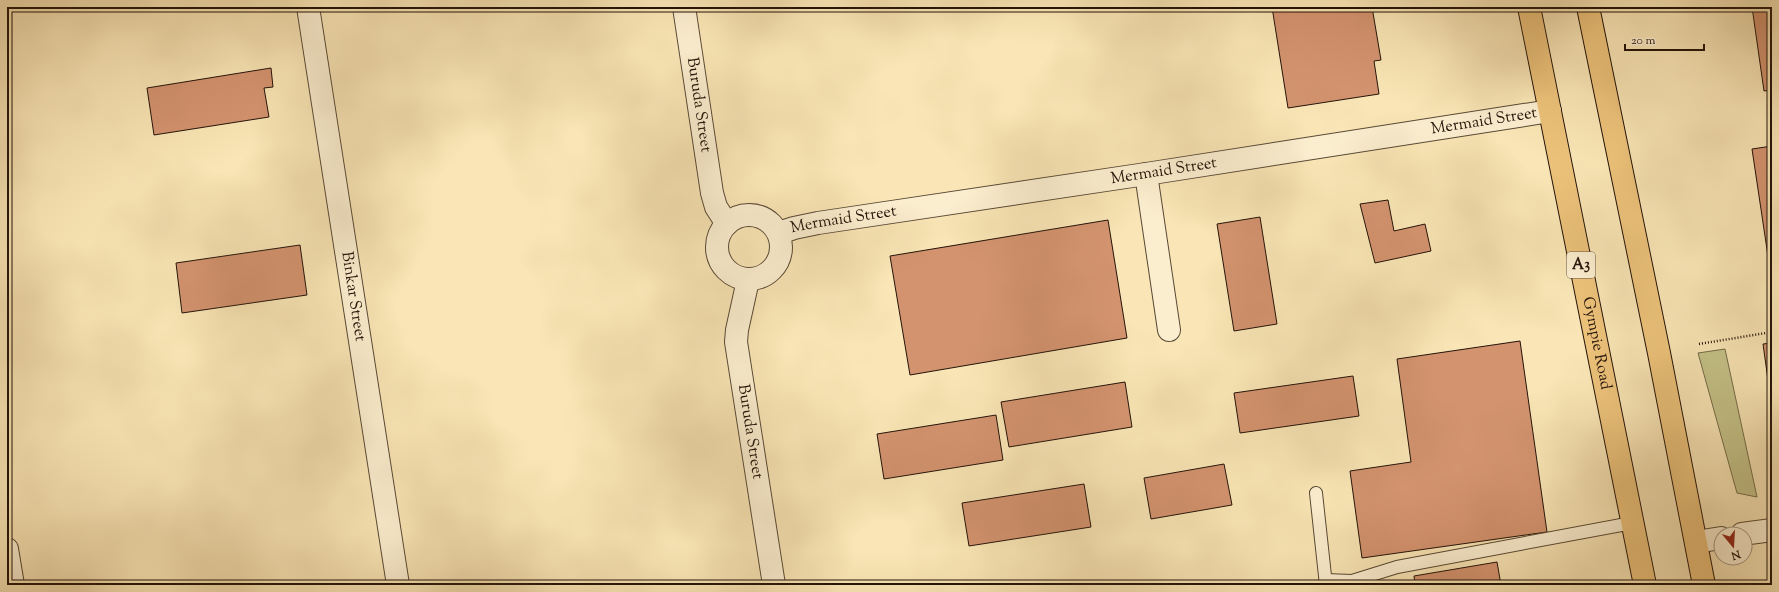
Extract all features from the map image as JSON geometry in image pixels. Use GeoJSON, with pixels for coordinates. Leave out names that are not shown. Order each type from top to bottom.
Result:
{"type":"FeatureCollection","features":[{"type":"Feature","properties":{"kind":"highway","name":"Gympie Road"},"geometry":{"type":"LineString","coordinates":[[1529,7],[1645,585]]}},
{"type":"Feature","properties":{"kind":"highway"},"geometry":{"type":"LineString","coordinates":[[1588,7],[1704,585]]}},
{"type":"Feature","properties":{"kind":"street","name":"Binkar Street"},"geometry":{"type":"LineString","coordinates":[[308,7],[398,585]]}},
{"type":"Feature","properties":{"kind":"street","name":"Buruda Street"},"geometry":{"type":"LineString","coordinates":[[684,7],[712,192],[716,207],[727,224]]}},
{"type":"Feature","properties":{"kind":"street","name":"Mermaid Street"},"geometry":{"type":"LineString","coordinates":[[779,233],[818,223],[1550,111]]}},
{"type":"Feature","properties":{"kind":"street"},"geometry":{"type":"LineString","coordinates":[[1146,174],[1169,330]]}},
{"type":"Feature","properties":{"kind":"street"},"geometry":{"type":"LineString","coordinates":[[745,215],[765,219],[773,225],[779,233],[782,244],[781,255],[776,265],[769,273],[764,276],[748,280],[737,277],[728,272],[721,264],[717,243],[720,233],[727,224],[735,218],[745,215]]}},
{"type":"Feature","properties":{"kind":"street","name":"Buruda Street"},"geometry":{"type":"LineString","coordinates":[[748,280],[737,330],[736,342],[774,585]]}},
{"type":"Feature","properties":{"kind":"street"},"geometry":{"type":"LineString","coordinates":[[1753,533],[1772,530]]}},
{"type":"Feature","properties":{"kind":"street"},"geometry":{"type":"LineString","coordinates":[[1696,542],[1713,539]]}},
{"type":"Feature","properties":{"kind":"street"},"geometry":{"type":"LineString","coordinates":[[7,549],[13,585]]}},
{"type":"Feature","properties":{"kind":"lane"},"geometry":{"type":"LineString","coordinates":[[1316,493],[1325,582],[1352,581],[1397,567],[1632,524]]}},
{"type":"Feature","properties":{"kind":"path"},"geometry":{"type":"LineString","coordinates":[[1699,344],[1772,332]]}},
{"type":"Feature","properties":{"kind":"shaded area"},"geometry":{"type":"Polygon","coordinates":[[[1725,349],[1757,497],[1737,493],[1698,353],[1725,349]]]}},
{"type":"Feature","properties":{"kind":"building"},"geometry":{"type":"Polygon","coordinates":[[[1272,7],[1372,7],[1381,60],[1374,61],[1379,94],[1288,108],[1272,7]]]}},
{"type":"Feature","properties":{"kind":"building"},"geometry":{"type":"Polygon","coordinates":[[[1752,7],[1772,7],[1772,90],[1764,91],[1752,7]]]}},
{"type":"Feature","properties":{"kind":"building"},"geometry":{"type":"Polygon","coordinates":[[[271,68],[273,87],[264,88],[269,117],[154,135],[147,88],[271,68]]]}},
{"type":"Feature","properties":{"kind":"building"},"geometry":{"type":"Polygon","coordinates":[[[1772,146],[1772,283],[1752,149],[1772,146]]]}},
{"type":"Feature","properties":{"kind":"building"},"geometry":{"type":"Polygon","coordinates":[[[1388,200],[1394,231],[1425,224],[1431,251],[1375,263],[1360,204],[1388,200]]]}},
{"type":"Feature","properties":{"kind":"building"},"geometry":{"type":"Polygon","coordinates":[[[1260,217],[1277,324],[1234,331],[1217,224],[1260,217]]]}},
{"type":"Feature","properties":{"kind":"building"},"geometry":{"type":"Polygon","coordinates":[[[1108,220],[1127,338],[910,375],[890,256],[1108,220]]]}},
{"type":"Feature","properties":{"kind":"building"},"geometry":{"type":"Polygon","coordinates":[[[300,245],[307,295],[182,313],[176,263],[300,245]]]}},
{"type":"Feature","properties":{"kind":"building"},"geometry":{"type":"Polygon","coordinates":[[[1520,341],[1547,532],[1362,558],[1350,471],[1411,462],[1397,359],[1520,341]]]}},
{"type":"Feature","properties":{"kind":"building"},"geometry":{"type":"Polygon","coordinates":[[[1772,343],[1772,379],[1768,380],[1763,344],[1772,343]]]}},
{"type":"Feature","properties":{"kind":"building"},"geometry":{"type":"Polygon","coordinates":[[[1353,376],[1359,416],[1240,433],[1234,393],[1353,376]]]}},
{"type":"Feature","properties":{"kind":"building"},"geometry":{"type":"Polygon","coordinates":[[[1125,382],[1132,427],[1009,447],[1001,402],[1125,382]]]}},
{"type":"Feature","properties":{"kind":"building"},"geometry":{"type":"Polygon","coordinates":[[[996,415],[1003,460],[884,479],[877,434],[996,415]]]}},
{"type":"Feature","properties":{"kind":"building"},"geometry":{"type":"Polygon","coordinates":[[[1224,464],[1232,505],[1151,519],[1144,478],[1224,464]]]}},
{"type":"Feature","properties":{"kind":"building"},"geometry":{"type":"Polygon","coordinates":[[[1084,484],[1091,527],[969,546],[962,503],[1084,484]]]}},
{"type":"Feature","properties":{"kind":"building"},"geometry":{"type":"Polygon","coordinates":[[[1497,562],[1501,585],[1415,585],[1414,576],[1497,562]]]}}]}
